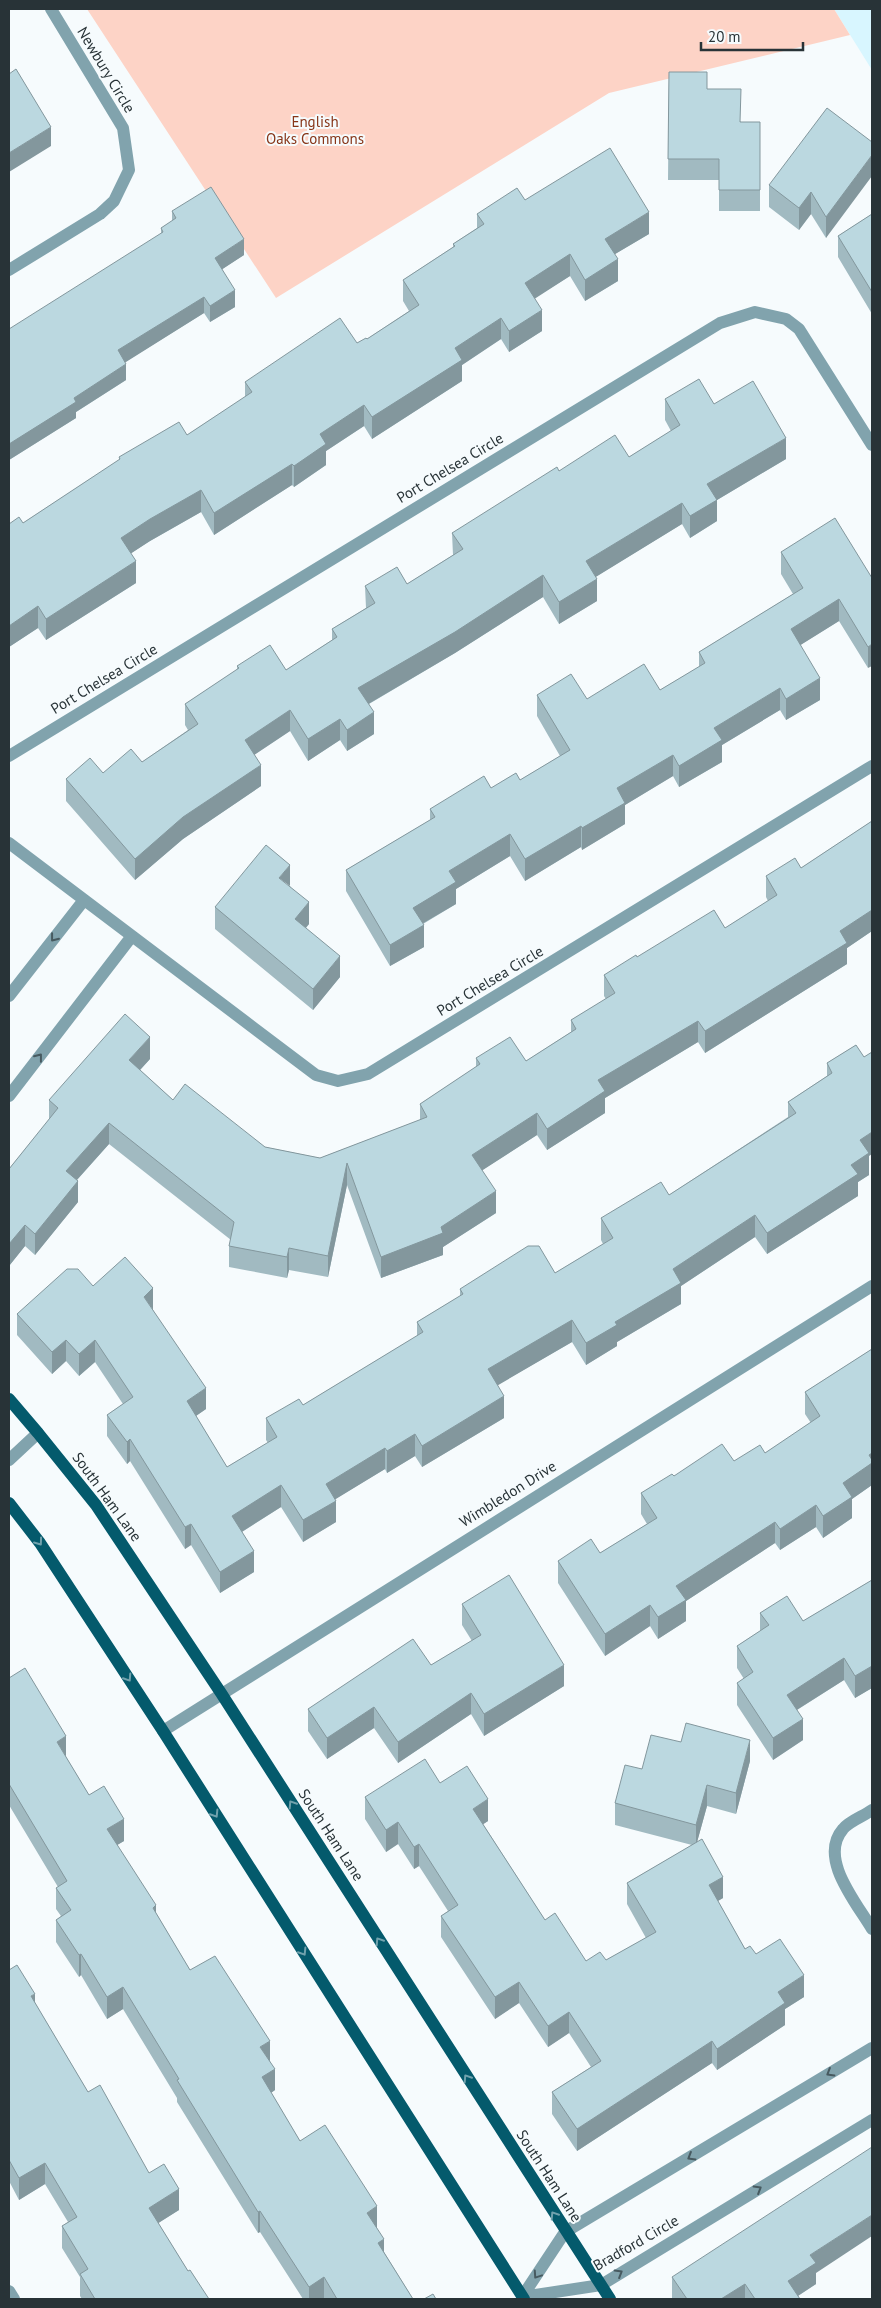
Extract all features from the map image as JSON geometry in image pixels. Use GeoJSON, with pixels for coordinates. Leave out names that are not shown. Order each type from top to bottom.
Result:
{"type":"FeatureCollection","features":[{"type":"Feature","properties":{"kind":"main road","name":"South Ham Lane"},"geometry":{"type":"LineString","coordinates":[[9,1400],[96,1506],[221,1693],[565,2232],[610,2299]]}},
{"type":"Feature","properties":{"kind":"main road"},"geometry":{"type":"LineString","coordinates":[[9,1503],[40,1543],[163,1731],[523,2298]]}},
{"type":"Feature","properties":{"kind":"street","name":"Newbury Circle"},"geometry":{"type":"LineString","coordinates":[[9,270],[100,214],[114,201],[128,170],[123,128],[51,9]]}},
{"type":"Feature","properties":{"kind":"street","name":"Port Chelsea Circle"},"geometry":{"type":"LineString","coordinates":[[9,756],[720,323],[754,312],[786,320],[799,329],[872,445]]}},
{"type":"Feature","properties":{"kind":"street","name":"Port Chelsea Circle"},"geometry":{"type":"LineString","coordinates":[[9,843],[316,1075],[338,1081],[368,1074],[872,766]]}},
{"type":"Feature","properties":{"kind":"street"},"geometry":{"type":"LineString","coordinates":[[9,996],[84,900]]}},
{"type":"Feature","properties":{"kind":"street"},"geometry":{"type":"LineString","coordinates":[[9,1096],[132,936]]}},
{"type":"Feature","properties":{"kind":"street","name":"Wimbledon Drive"},"geometry":{"type":"LineString","coordinates":[[163,1731],[872,1286]]}},
{"type":"Feature","properties":{"kind":"street"},"geometry":{"type":"LineString","coordinates":[[9,1460],[38,1433]]}},
{"type":"Feature","properties":{"kind":"street"},"geometry":{"type":"LineString","coordinates":[[872,1810],[844,1828],[834,1844],[835,1867],[872,1928]]}},
{"type":"Feature","properties":{"kind":"street"},"geometry":{"type":"LineString","coordinates":[[523,2298],[565,2232],[872,2048]]}},
{"type":"Feature","properties":{"kind":"street","name":"Bradford Circle"},"geometry":{"type":"LineString","coordinates":[[523,2298],[600,2285],[872,2120]]}},
{"type":"Feature","properties":{"kind":"street"},"geometry":{"type":"LineString","coordinates":[[9,2291],[14,2299]]}},
{"type":"Feature","properties":{"kind":"shaded area"},"geometry":{"type":"Polygon","coordinates":[[[834,9],[872,9],[872,70],[834,9]]]}},
{"type":"Feature","properties":{"kind":"green space","name":"English Oaks Commons"},"geometry":{"type":"Polygon","coordinates":[[[87,9],[834,9],[850,35],[609,93],[276,298],[87,9]]]}},
{"type":"Feature","properties":{"kind":"building"},"geometry":{"type":"Polygon","coordinates":[[[16,69],[51,127],[9,153],[9,74],[16,69]]]}},
{"type":"Feature","properties":{"kind":"building"},"geometry":{"type":"Polygon","coordinates":[[[669,72],[707,72],[707,89],[741,89],[740,122],[760,122],[760,190],[719,190],[719,159],[668,159],[669,72]]]}},
{"type":"Feature","properties":{"kind":"building"},"geometry":{"type":"Polygon","coordinates":[[[827,108],[872,142],[872,155],[826,217],[811,192],[799,208],[769,185],[827,108]]]}},
{"type":"Feature","properties":{"kind":"building"},"geometry":{"type":"Polygon","coordinates":[[[610,148],[649,212],[605,239],[618,259],[585,280],[570,254],[525,283],[542,310],[509,331],[501,318],[455,348],[462,360],[372,417],[364,405],[320,434],[326,444],[294,466],[292,464],[214,513],[201,490],[150,519],[121,538],[136,561],[46,619],[38,606],[9,626],[9,524],[19,517],[23,523],[120,459],[119,457],[179,422],[187,435],[252,392],[245,382],[340,318],[357,343],[367,339],[419,305],[403,280],[455,246],[453,244],[484,224],[477,214],[517,188],[525,200],[610,148]]]}},
{"type":"Feature","properties":{"kind":"building"},"geometry":{"type":"Polygon","coordinates":[[[211,187],[244,239],[215,258],[235,290],[210,306],[204,297],[118,350],[126,364],[74,398],[76,402],[9,444],[9,329],[163,232],[161,228],[176,218],[172,211],[211,187]]]}},
{"type":"Feature","properties":{"kind":"building"},"geometry":{"type":"Polygon","coordinates":[[[872,214],[872,292],[838,236],[872,214]]]}},
{"type":"Feature","properties":{"kind":"building"},"geometry":{"type":"Polygon","coordinates":[[[699,379],[714,404],[753,381],[786,438],[707,484],[717,500],[690,516],[682,503],[586,561],[597,579],[559,602],[543,575],[455,632],[358,688],[374,712],[347,730],[340,719],[308,739],[290,710],[245,740],[261,765],[183,817],[135,859],[66,779],[90,758],[103,773],[131,749],[142,762],[198,724],[185,704],[239,668],[237,666],[270,645],[286,670],[337,637],[332,629],[375,603],[365,586],[397,567],[407,584],[463,549],[452,533],[557,467],[559,471],[615,435],[629,457],[680,425],[665,399],[699,379]]]}},
{"type":"Feature","properties":{"kind":"building"},"geometry":{"type":"Polygon","coordinates":[[[835,518],[872,578],[872,644],[868,647],[839,599],[791,629],[820,678],[786,699],[780,688],[714,728],[722,740],[679,766],[673,755],[617,788],[625,803],[525,859],[510,834],[449,871],[456,882],[413,908],[424,925],[390,945],[346,870],[435,817],[430,809],[484,776],[491,788],[516,773],[520,780],[570,750],[537,695],[571,674],[587,699],[644,664],[660,690],[705,663],[699,652],[803,588],[781,552],[835,518]]]}},
{"type":"Feature","properties":{"kind":"building"},"geometry":{"type":"Polygon","coordinates":[[[872,821],[872,910],[840,931],[847,943],[705,1031],[698,1021],[598,1080],[605,1091],[547,1129],[537,1113],[472,1155],[496,1191],[441,1227],[443,1233],[381,1257],[347,1163],[328,1256],[289,1248],[287,1257],[229,1246],[234,1222],[109,1123],[66,1171],[78,1181],[35,1234],[25,1225],[9,1244],[9,1169],[58,1108],[49,1100],[125,1014],[150,1037],[129,1060],[173,1100],[185,1084],[265,1147],[320,1158],[427,1117],[420,1104],[480,1064],[476,1058],[510,1037],[526,1061],[576,1029],[571,1020],[615,993],[604,975],[714,910],[725,928],[777,895],[766,876],[795,858],[801,868],[872,821]]]}},
{"type":"Feature","properties":{"kind":"building"},"geometry":{"type":"Polygon","coordinates":[[[266,845],[290,865],[279,878],[309,902],[295,919],[340,956],[313,989],[215,907],[266,845]]]}},
{"type":"Feature","properties":{"kind":"building"},"geometry":{"type":"Polygon","coordinates":[[[856,1045],[864,1057],[872,1052],[872,1132],[860,1140],[869,1153],[851,1165],[858,1174],[767,1233],[755,1215],[673,1269],[681,1283],[615,1322],[617,1325],[586,1343],[572,1320],[488,1369],[504,1396],[422,1446],[415,1434],[387,1451],[385,1448],[326,1484],[336,1501],[303,1520],[281,1485],[232,1516],[254,1551],[220,1572],[191,1524],[185,1527],[130,1439],[127,1442],[107,1415],[133,1397],[95,1340],[79,1354],[66,1340],[52,1352],[17,1314],[67,1269],[78,1269],[93,1286],[125,1257],[153,1288],[144,1297],[206,1388],[187,1401],[227,1467],[277,1437],[266,1418],[299,1399],[303,1405],[423,1332],[417,1322],[463,1294],[460,1289],[528,1246],[539,1246],[555,1273],[613,1238],[601,1218],[661,1182],[669,1195],[796,1113],[788,1102],[832,1073],[827,1063],[856,1045]]]}},
{"type":"Feature","properties":{"kind":"building"},"geometry":{"type":"Polygon","coordinates":[[[872,1349],[872,1453],[869,1455],[872,1463],[843,1483],[852,1497],[823,1516],[816,1505],[780,1529],[775,1522],[676,1586],[686,1600],[658,1617],[650,1605],[605,1634],[558,1561],[591,1539],[600,1553],[657,1518],[641,1493],[672,1474],[674,1476],[722,1444],[734,1461],[760,1445],[765,1453],[820,1416],[805,1392],[872,1349]]]}},
{"type":"Feature","properties":{"kind":"building"},"geometry":{"type":"Polygon","coordinates":[[[509,1575],[564,1665],[484,1714],[471,1693],[398,1742],[374,1707],[327,1738],[308,1709],[413,1639],[431,1665],[481,1635],[462,1604],[509,1575]]]}},
{"type":"Feature","properties":{"kind":"building"},"geometry":{"type":"Polygon","coordinates":[[[872,1580],[872,1666],[855,1676],[844,1658],[787,1695],[803,1719],[773,1738],[737,1683],[753,1672],[737,1646],[769,1625],[760,1613],[787,1596],[803,1621],[872,1580]]]}},
{"type":"Feature","properties":{"kind":"building"},"geometry":{"type":"Polygon","coordinates":[[[25,1668],[66,1736],[57,1742],[89,1795],[104,1786],[124,1819],[107,1829],[156,1905],[153,1908],[190,1970],[215,1956],[270,2041],[260,2047],[275,2069],[262,2077],[300,2141],[325,2125],[377,2206],[367,2213],[384,2239],[378,2243],[413,2299],[337,2299],[324,2277],[309,2287],[260,2211],[258,2212],[177,2080],[179,2079],[123,1987],[107,1997],[81,1954],[79,1955],[56,1920],[71,1910],[56,1888],[67,1881],[9,1784],[9,1678],[25,1668]]]}},
{"type":"Feature","properties":{"kind":"building"},"geometry":{"type":"Polygon","coordinates":[[[686,1723],[750,1740],[736,1793],[707,1785],[696,1825],[615,1803],[625,1765],[642,1769],[651,1735],[681,1742],[686,1723]]]}},
{"type":"Feature","properties":{"kind":"building"},"geometry":{"type":"Polygon","coordinates":[[[425,1759],[440,1783],[467,1766],[488,1799],[473,1809],[545,1920],[555,1913],[586,1961],[600,1952],[606,1960],[656,1932],[627,1883],[702,1839],[723,1877],[709,1885],[745,1949],[750,1946],[756,1954],[780,1939],[804,1975],[778,1992],[785,2003],[717,2049],[712,2041],[577,2129],[552,2092],[601,2061],[569,2012],[548,2026],[519,1982],[495,1997],[441,1916],[458,1905],[419,1844],[414,1847],[398,1822],[386,1830],[365,1797],[425,1759]]]}},
{"type":"Feature","properties":{"kind":"building"},"geometry":{"type":"Polygon","coordinates":[[[17,1965],[35,1994],[31,1996],[88,2092],[100,2085],[149,2173],[164,2164],[179,2189],[149,2208],[188,2271],[190,2270],[209,2299],[95,2299],[80,2274],[88,2269],[62,2226],[77,2217],[45,2163],[19,2178],[9,2160],[9,1970],[17,1965]]]}},
{"type":"Feature","properties":{"kind":"building"},"geometry":{"type":"Polygon","coordinates":[[[872,2147],[872,2215],[810,2255],[816,2263],[788,2281],[800,2299],[755,2299],[745,2284],[721,2299],[687,2299],[672,2277],[872,2147]]]}},
{"type":"Feature","properties":{"kind":"building"},"geometry":{"type":"Polygon","coordinates":[[[433,2294],[436,2299],[424,2299],[433,2294]]]}}]}
